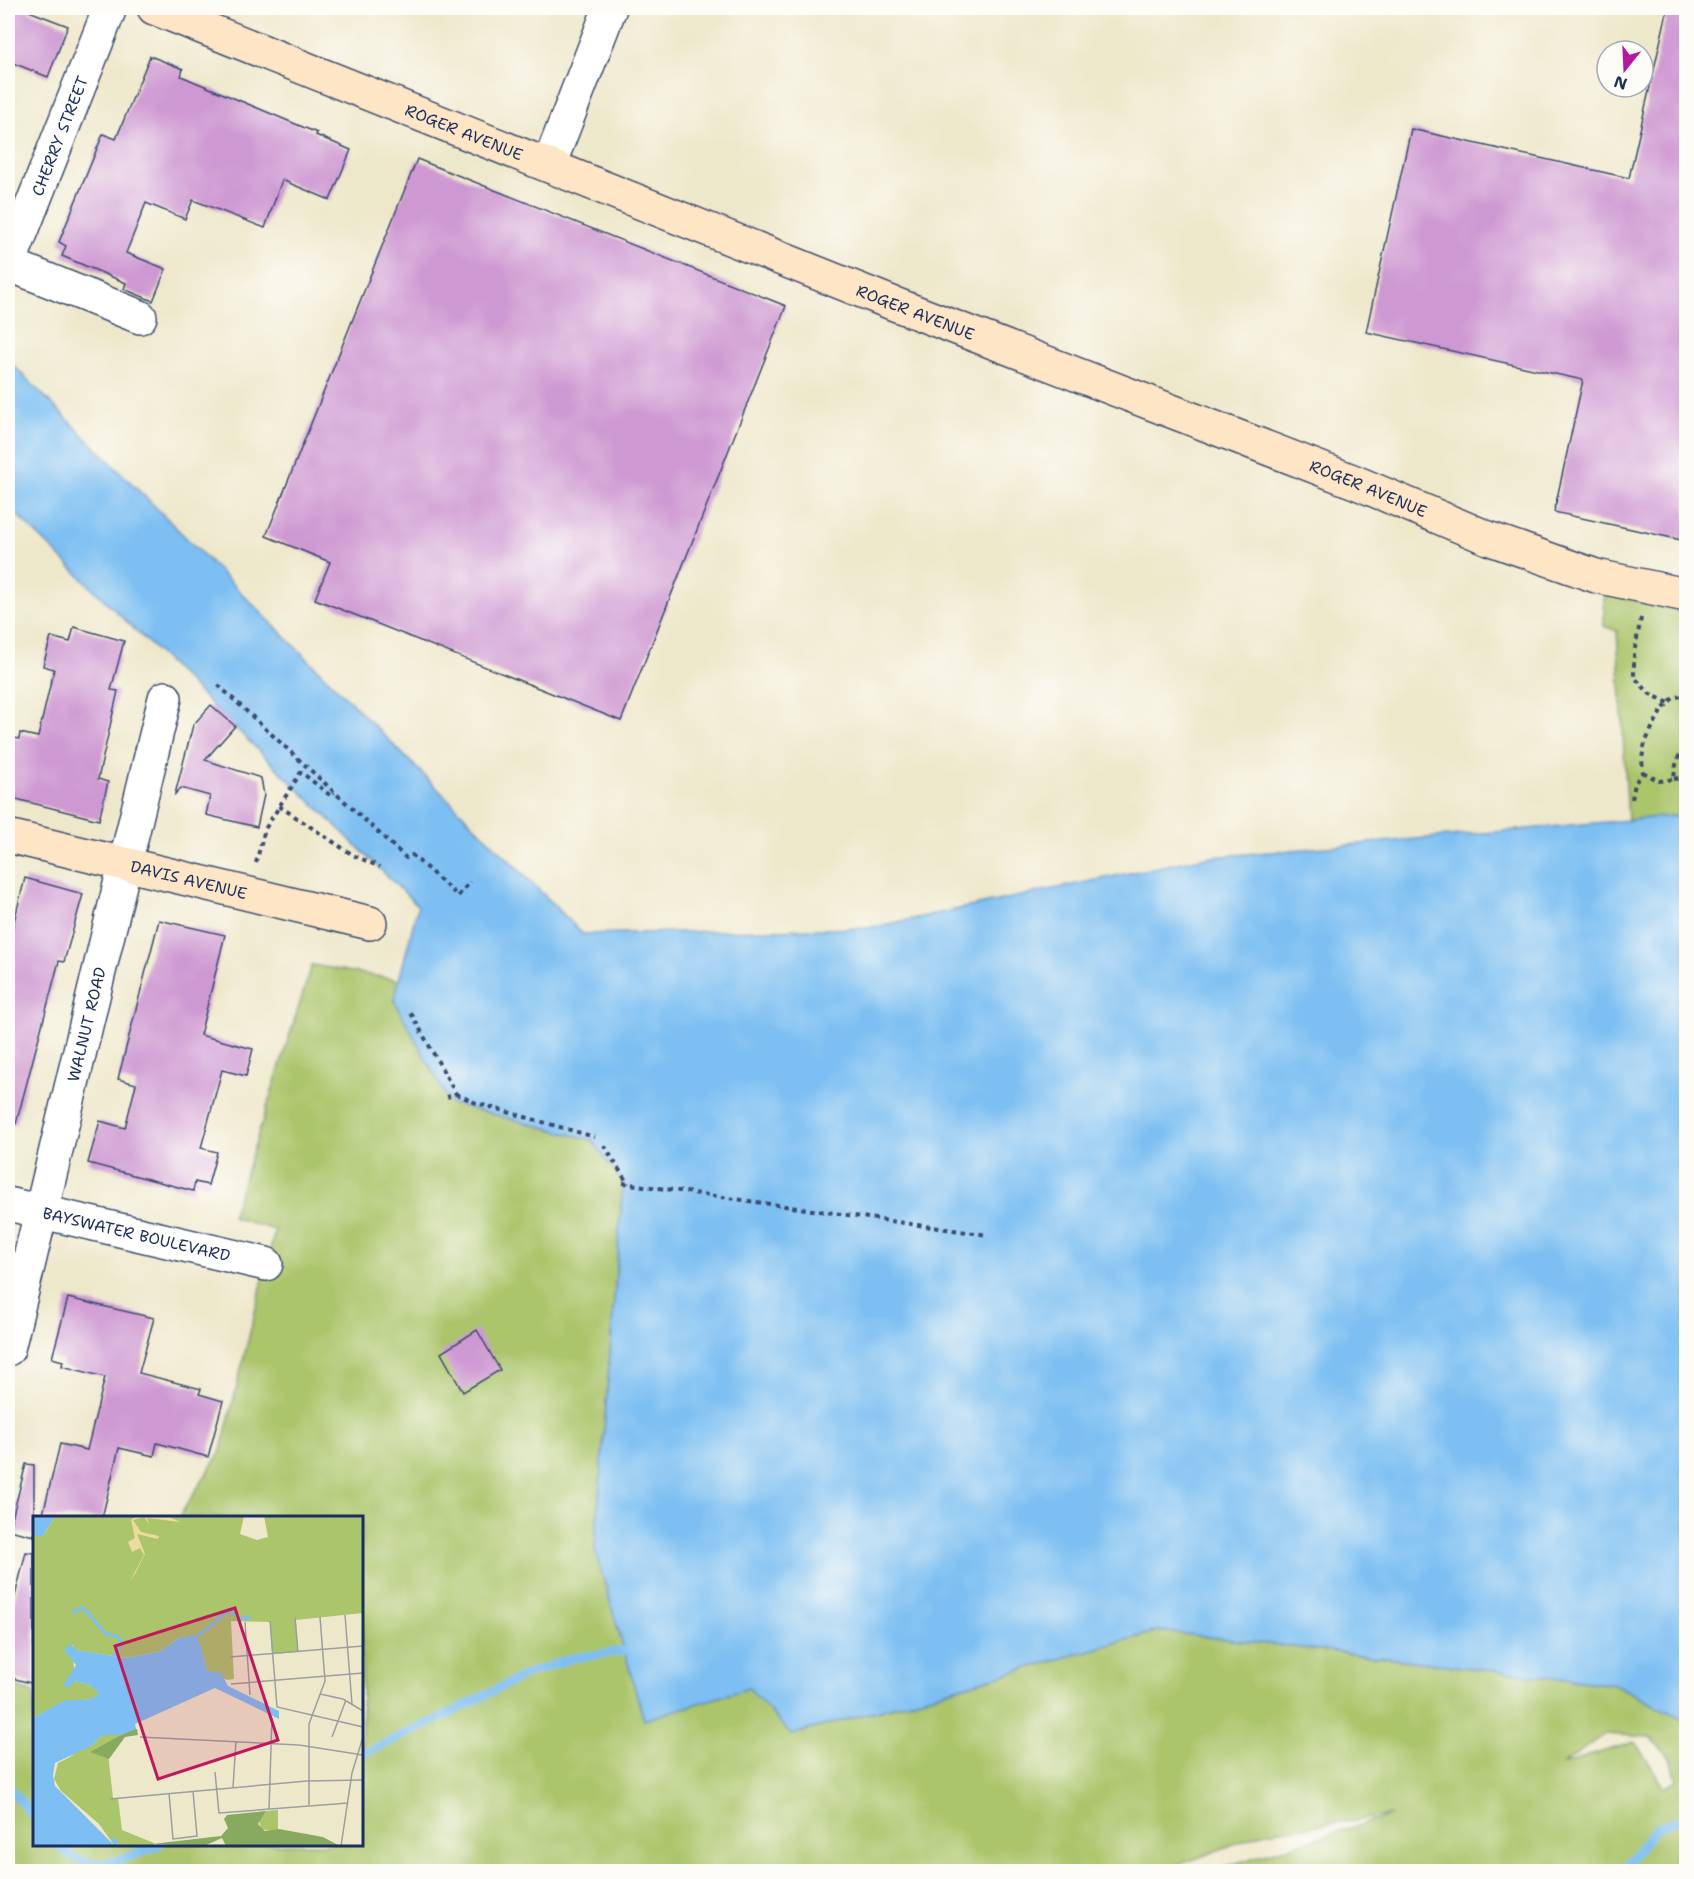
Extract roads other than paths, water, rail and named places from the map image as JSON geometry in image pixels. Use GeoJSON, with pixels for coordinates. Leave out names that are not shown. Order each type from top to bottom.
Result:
{"type":"FeatureCollection","features":[{"type":"Feature","properties":{"kind":"street","name":"CHERRY STREET"},"geometry":{"type":"LineString","coordinates":[[8,265],[111,8]]}},
{"type":"Feature","properties":{"kind":"street","name":"ROGER AVENUE"},"geometry":{"type":"LineString","coordinates":[[154,8],[892,303],[1355,482],[1488,538],[1596,576],[1686,595]]}},
{"type":"Feature","properties":{"kind":"street"},"geometry":{"type":"LineString","coordinates":[[549,165],[610,8]]}},
{"type":"Feature","properties":{"kind":"street"},"geometry":{"type":"LineString","coordinates":[[8,265],[140,317]]}},
{"type":"Feature","properties":{"kind":"street","name":"WALNUT ROAD"},"geometry":{"type":"LineString","coordinates":[[8,1349],[165,698]]}},
{"type":"Feature","properties":{"kind":"street","name":"DAVIS AVENUE"},"geometry":{"type":"LineString","coordinates":[[8,836],[369,923]]}},
{"type":"Feature","properties":{"kind":"street","name":"BAYSWATER BOULEVARD"},"geometry":{"type":"LineString","coordinates":[[8,1204],[266,1264]]}},
{"type":"Feature","properties":{"kind":"water"},"geometry":{"type":"Polygon","coordinates":[[[8,360],[583,934],[869,928],[1201,858],[1686,815],[1686,1721],[1616,1685],[1158,1631],[791,1735],[749,1688],[644,1720],[595,1549],[623,1183],[592,1140],[450,1103],[394,1000],[418,906],[8,506],[8,360]]]}},
{"type":"Feature","properties":{"kind":"waterway"},"geometry":{"type":"LineString","coordinates":[[363,1754],[439,1719],[527,1674],[573,1658],[624,1651]]}},
{"type":"Feature","properties":{"kind":"waterway"},"geometry":{"type":"LineString","coordinates":[[8,1786],[33,1816]]}},
{"type":"Feature","properties":{"kind":"waterway"},"geometry":{"type":"LineString","coordinates":[[1620,1872],[1657,1827],[1686,1817]]}},
{"type":"Feature","properties":{"kind":"waterway"},"geometry":{"type":"LineString","coordinates":[[60,1846],[75,1857],[95,1864],[118,1860],[155,1846]]}}]}
